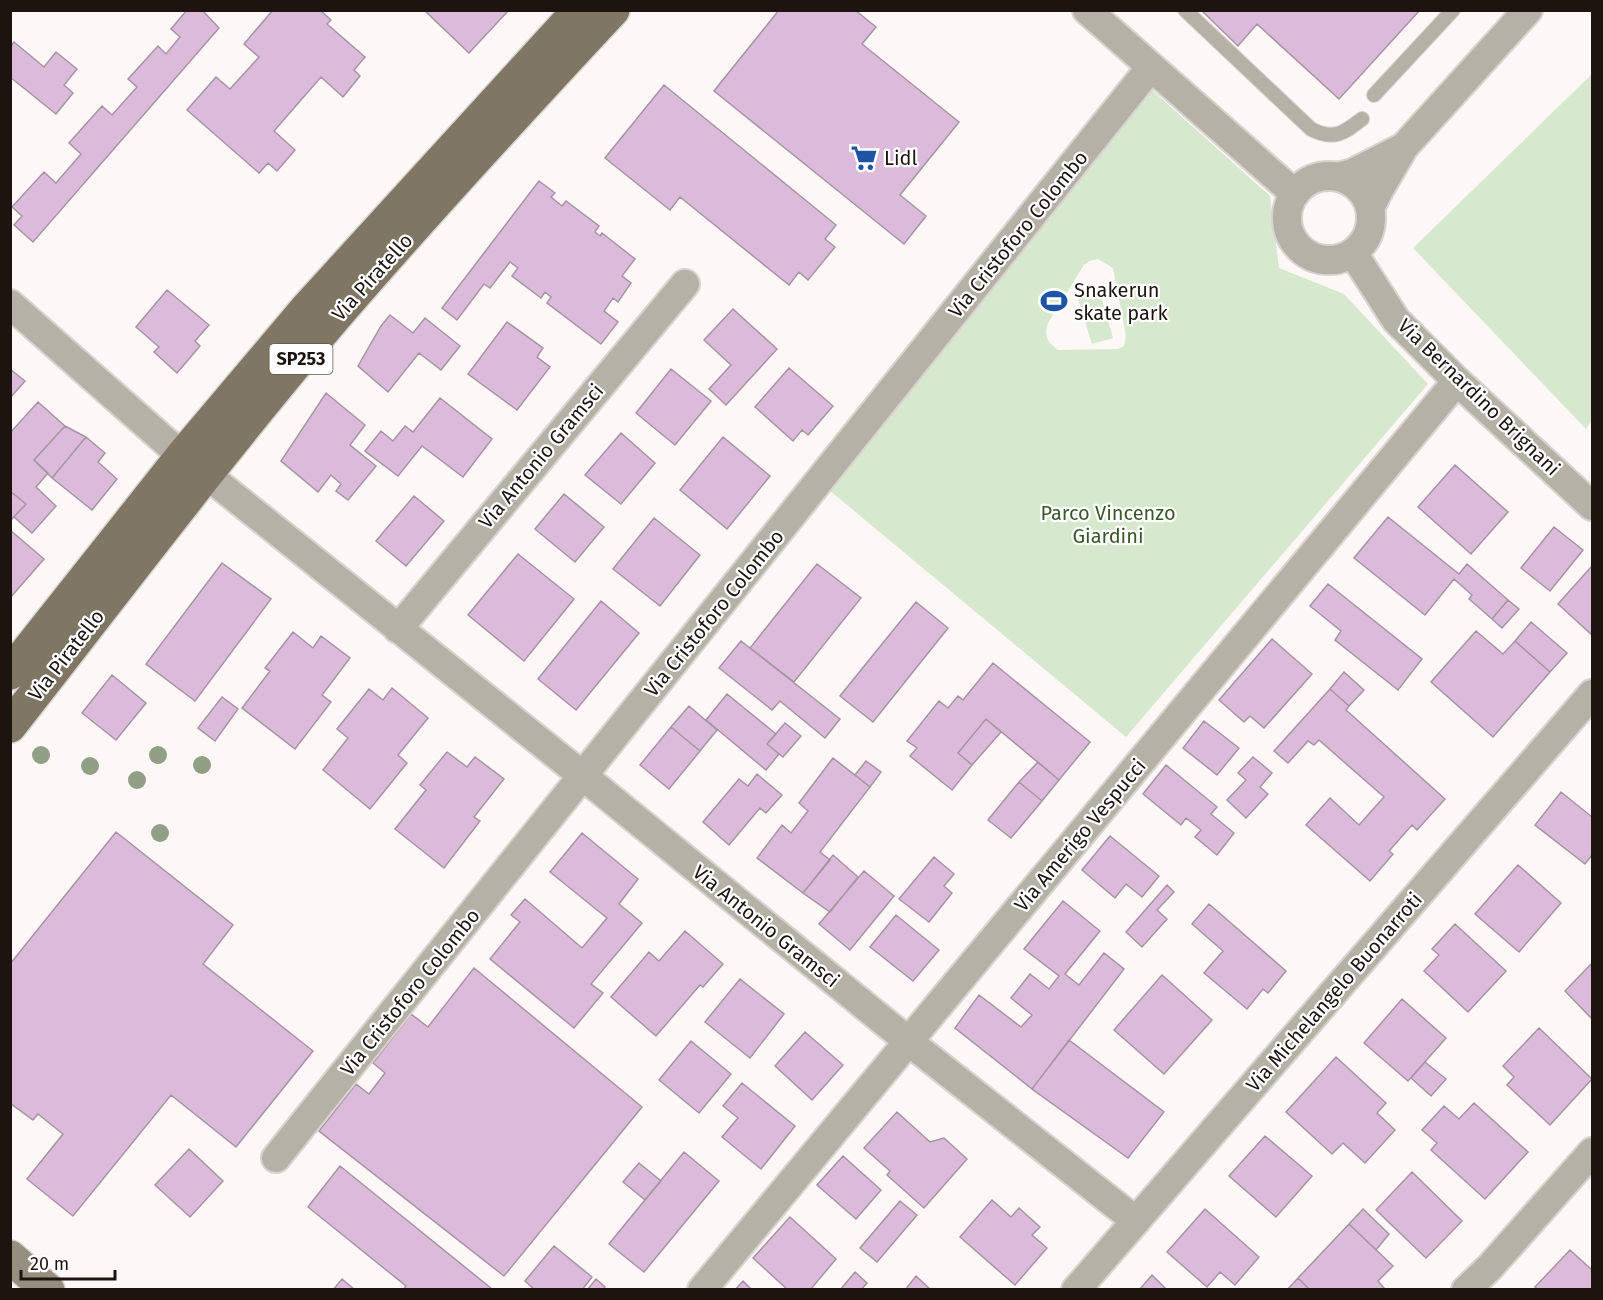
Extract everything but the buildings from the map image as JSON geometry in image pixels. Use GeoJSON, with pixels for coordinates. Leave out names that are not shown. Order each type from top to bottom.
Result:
{"type":"FeatureCollection","features":[{"type":"Feature","properties":{"kind":"main road","name":"Via Piratello"},"geometry":{"type":"LineString","coordinates":[[10,726],[307,308],[579,10]]}},
{"type":"Feature","properties":{"kind":"main road","name":"Via Piratello"},"geometry":{"type":"LineString","coordinates":[[10,673],[195,465],[329,324],[613,10]]}},
{"type":"Feature","properties":{"kind":"main road"},"geometry":{"type":"LineString","coordinates":[[10,1257],[48,1290]]}},
{"type":"Feature","properties":{"kind":"street"},"geometry":{"type":"LineString","coordinates":[[1087,10],[1151,67],[1301,189]]}},
{"type":"Feature","properties":{"kind":"street"},"geometry":{"type":"LineString","coordinates":[[1117,10],[1301,189]]}},
{"type":"Feature","properties":{"kind":"street"},"geometry":{"type":"LineString","coordinates":[[1370,208],[1404,147],[1528,10]]}},
{"type":"Feature","properties":{"kind":"street","name":"Via Cristoforo Colombo"},"geometry":{"type":"LineString","coordinates":[[276,1158],[1151,67]]}},
{"type":"Feature","properties":{"kind":"street"},"geometry":{"type":"LineString","coordinates":[[1337,177],[1349,181],[1358,188],[1370,208],[1371,220],[1369,233],[1362,244],[1353,253],[1331,260],[1309,255],[1300,248],[1288,228],[1290,205],[1301,189],[1316,178],[1337,177],[1353,173],[1404,147]]}},
{"type":"Feature","properties":{"kind":"street","name":"Via Bernardino Brignani"},"geometry":{"type":"LineString","coordinates":[[1353,253],[1396,320],[1457,381],[1593,506]]}},
{"type":"Feature","properties":{"kind":"street","name":"Via Antonio Gramsci"},"geometry":{"type":"LineString","coordinates":[[398,629],[685,284]]}},
{"type":"Feature","properties":{"kind":"street","name":"Via Antonio Gramsci"},"geometry":{"type":"LineString","coordinates":[[10,304],[195,465],[583,776],[908,1041],[1136,1221]]}},
{"type":"Feature","properties":{"kind":"street","name":"Via Amerigo Vespucci"},"geometry":{"type":"LineString","coordinates":[[702,1290],[1457,381]]}},
{"type":"Feature","properties":{"kind":"street","name":"Via Michelangelo Buonarroti"},"geometry":{"type":"LineString","coordinates":[[1076,1290],[1593,694]]}},
{"type":"Feature","properties":{"kind":"street"},"geometry":{"type":"LineString","coordinates":[[1466,1290],[1490,1268],[1593,1152]]}},
{"type":"Feature","properties":{"kind":"lane"},"geometry":{"type":"LineString","coordinates":[[1185,10],[1311,129],[1321,134],[1335,135],[1347,131],[1362,119]]}},
{"type":"Feature","properties":{"kind":"lane"},"geometry":{"type":"LineString","coordinates":[[1374,95],[1453,10]]}},
{"type":"Feature","properties":{"kind":"green space"},"geometry":{"type":"Polygon","coordinates":[[[1592,74],[1592,420],[1586,429],[1413,248],[1592,74]]]}},
{"type":"Feature","properties":{"kind":"green space","name":"Parco Vincenzo Giardini"},"geometry":{"type":"Polygon","coordinates":[[[1152,90],[1270,196],[1279,268],[1344,294],[1428,384],[1126,737],[829,490],[1152,90]],[[1098,259],[1084,265],[1048,323],[1047,338],[1058,350],[1118,349],[1124,346],[1126,336],[1113,268],[1098,259]]]}},
{"type":"Feature","properties":{"kind":"green space"},"geometry":{"type":"Polygon","coordinates":[[[1100,293],[1113,338],[1092,344],[1078,299],[1100,293]]]}},
{"type":"Feature","properties":{"kind":"place","name":"Lidl"},"geometry":{"type":"Point","coordinates":[864,158]}},
{"type":"Feature","properties":{"kind":"place","name":"Snakerun skate park"},"geometry":{"type":"Point","coordinates":[1054,301]}}]}
